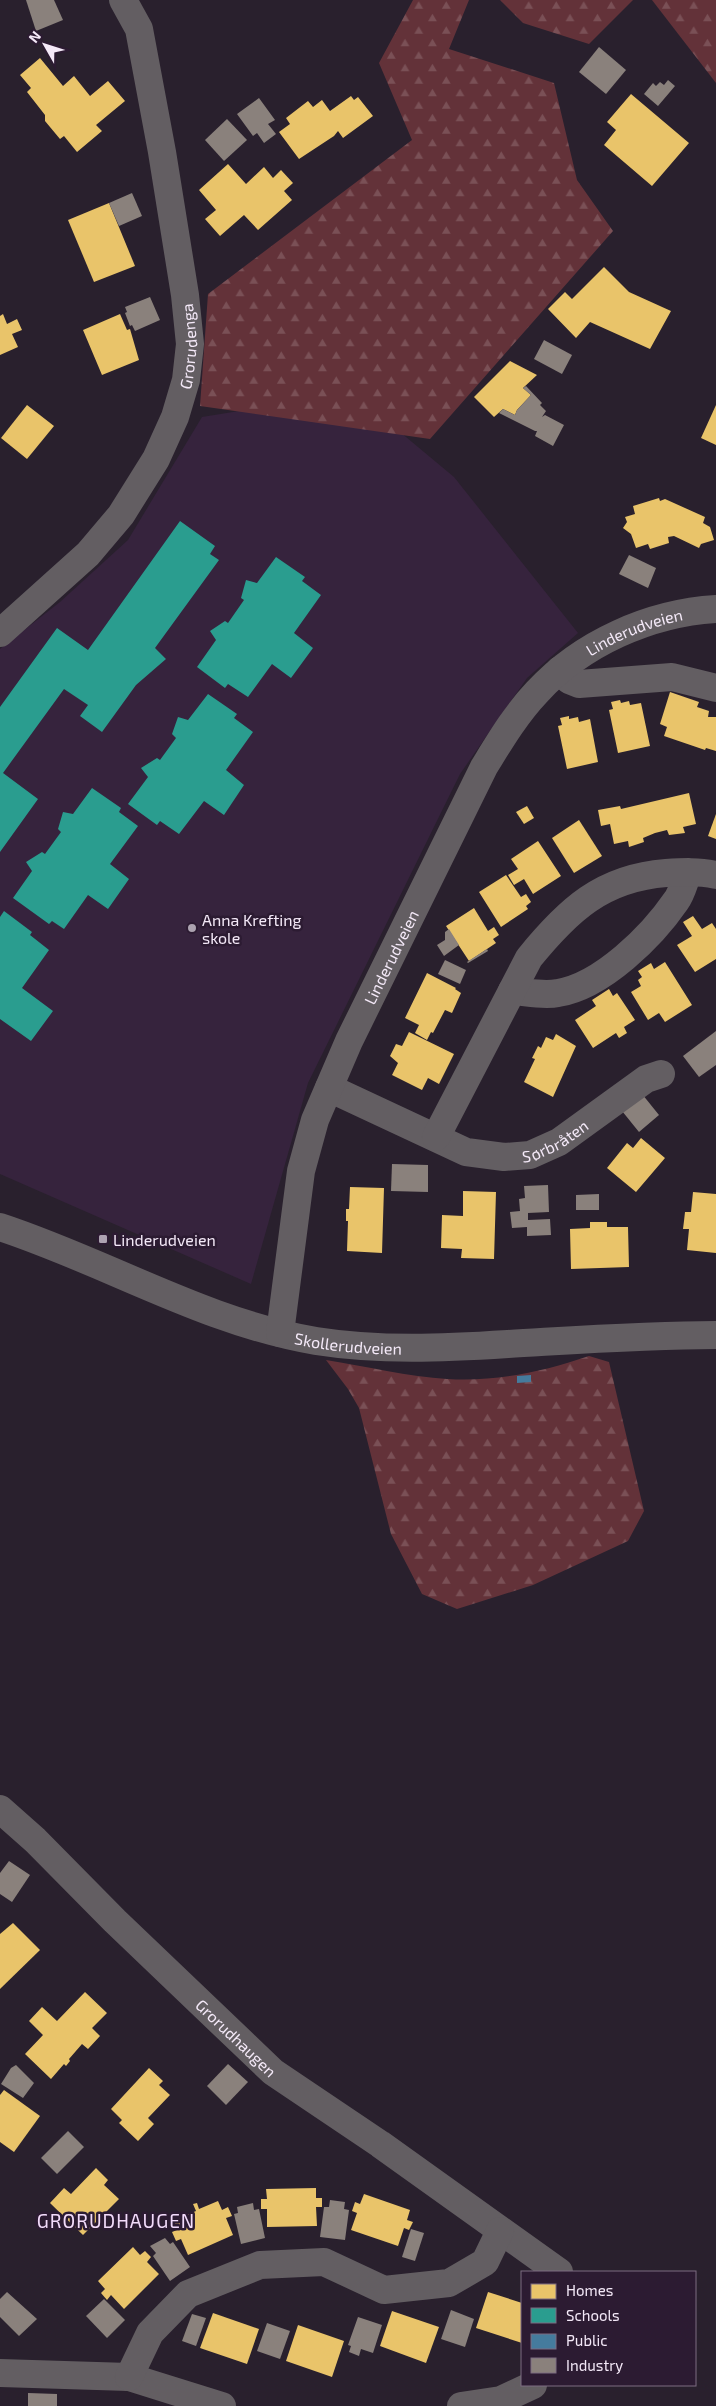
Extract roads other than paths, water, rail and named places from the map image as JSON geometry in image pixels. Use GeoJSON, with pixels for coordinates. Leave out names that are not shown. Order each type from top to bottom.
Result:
{"type":"FeatureCollection","features":[{"type":"Feature","properties":{"kind":"street","name":"Grorudenga"},"geometry":{"type":"LineString","coordinates":[[0,633],[88,554],[121,515],[156,459],[175,417],[186,380],[190,344],[186,303],[162,152],[139,29],[123,0]]}},
{"type":"Feature","properties":{"kind":"street","name":"Linderudveien"},"geometry":{"type":"LineString","coordinates":[[280,1333],[301,1171],[315,1120],[349,1041],[484,766],[536,692],[560,670],[622,631],[666,616],[716,609]]}},
{"type":"Feature","properties":{"kind":"street","name":"Linderudveien"},"geometry":{"type":"LineString","coordinates":[[560,670],[569,680],[579,684],[672,676],[716,688]]}},
{"type":"Feature","properties":{"kind":"street"},"geometry":{"type":"LineString","coordinates":[[512,990],[540,994],[559,993],[584,985],[623,958],[655,929],[678,899],[688,872]]}},
{"type":"Feature","properties":{"kind":"street"},"geometry":{"type":"LineString","coordinates":[[436,1137],[529,958],[550,933],[576,908],[606,887],[641,875],[688,872],[716,875]]}},
{"type":"Feature","properties":{"kind":"street","name":"Sørbråten"},"geometry":{"type":"LineString","coordinates":[[329,1088],[466,1152],[482,1156],[504,1157],[530,1154],[558,1142],[646,1079],[661,1074]]}},
{"type":"Feature","properties":{"kind":"street","name":"Skollerudveien"},"geometry":{"type":"LineString","coordinates":[[0,1227],[207,1311],[280,1333],[317,1341],[370,1346],[443,1348],[669,1335],[716,1335]]}},
{"type":"Feature","properties":{"kind":"street","name":"Grorudhaugen"},"geometry":{"type":"LineString","coordinates":[[0,1809],[35,1840],[115,1921],[274,2072],[380,2144],[558,2271]]}},
{"type":"Feature","properties":{"kind":"street"},"geometry":{"type":"LineString","coordinates":[[129,2377],[150,2334],[188,2294],[260,2265],[324,2262],[384,2290],[449,2283],[485,2262],[500,2231]]}},
{"type":"Feature","properties":{"kind":"street"},"geometry":{"type":"LineString","coordinates":[[0,2373],[129,2377],[222,2406]]}},
{"type":"Feature","properties":{"kind":"street"},"geometry":{"type":"LineString","coordinates":[[461,2406],[501,2400],[531,2386]]}},
{"type":"Feature","properties":{"kind":"place","name":"Anna Krefting skole"},"geometry":{"type":"Point","coordinates":[192,928]}},
{"type":"Feature","properties":{"kind":"place","name":"Linderudveien"},"geometry":{"type":"Point","coordinates":[103,1239]}},
{"type":"Feature","properties":{"kind":"district","name":"GRORUDHAUGEN"},"geometry":{"type":"Point","coordinates":[116,2220]}}]}
